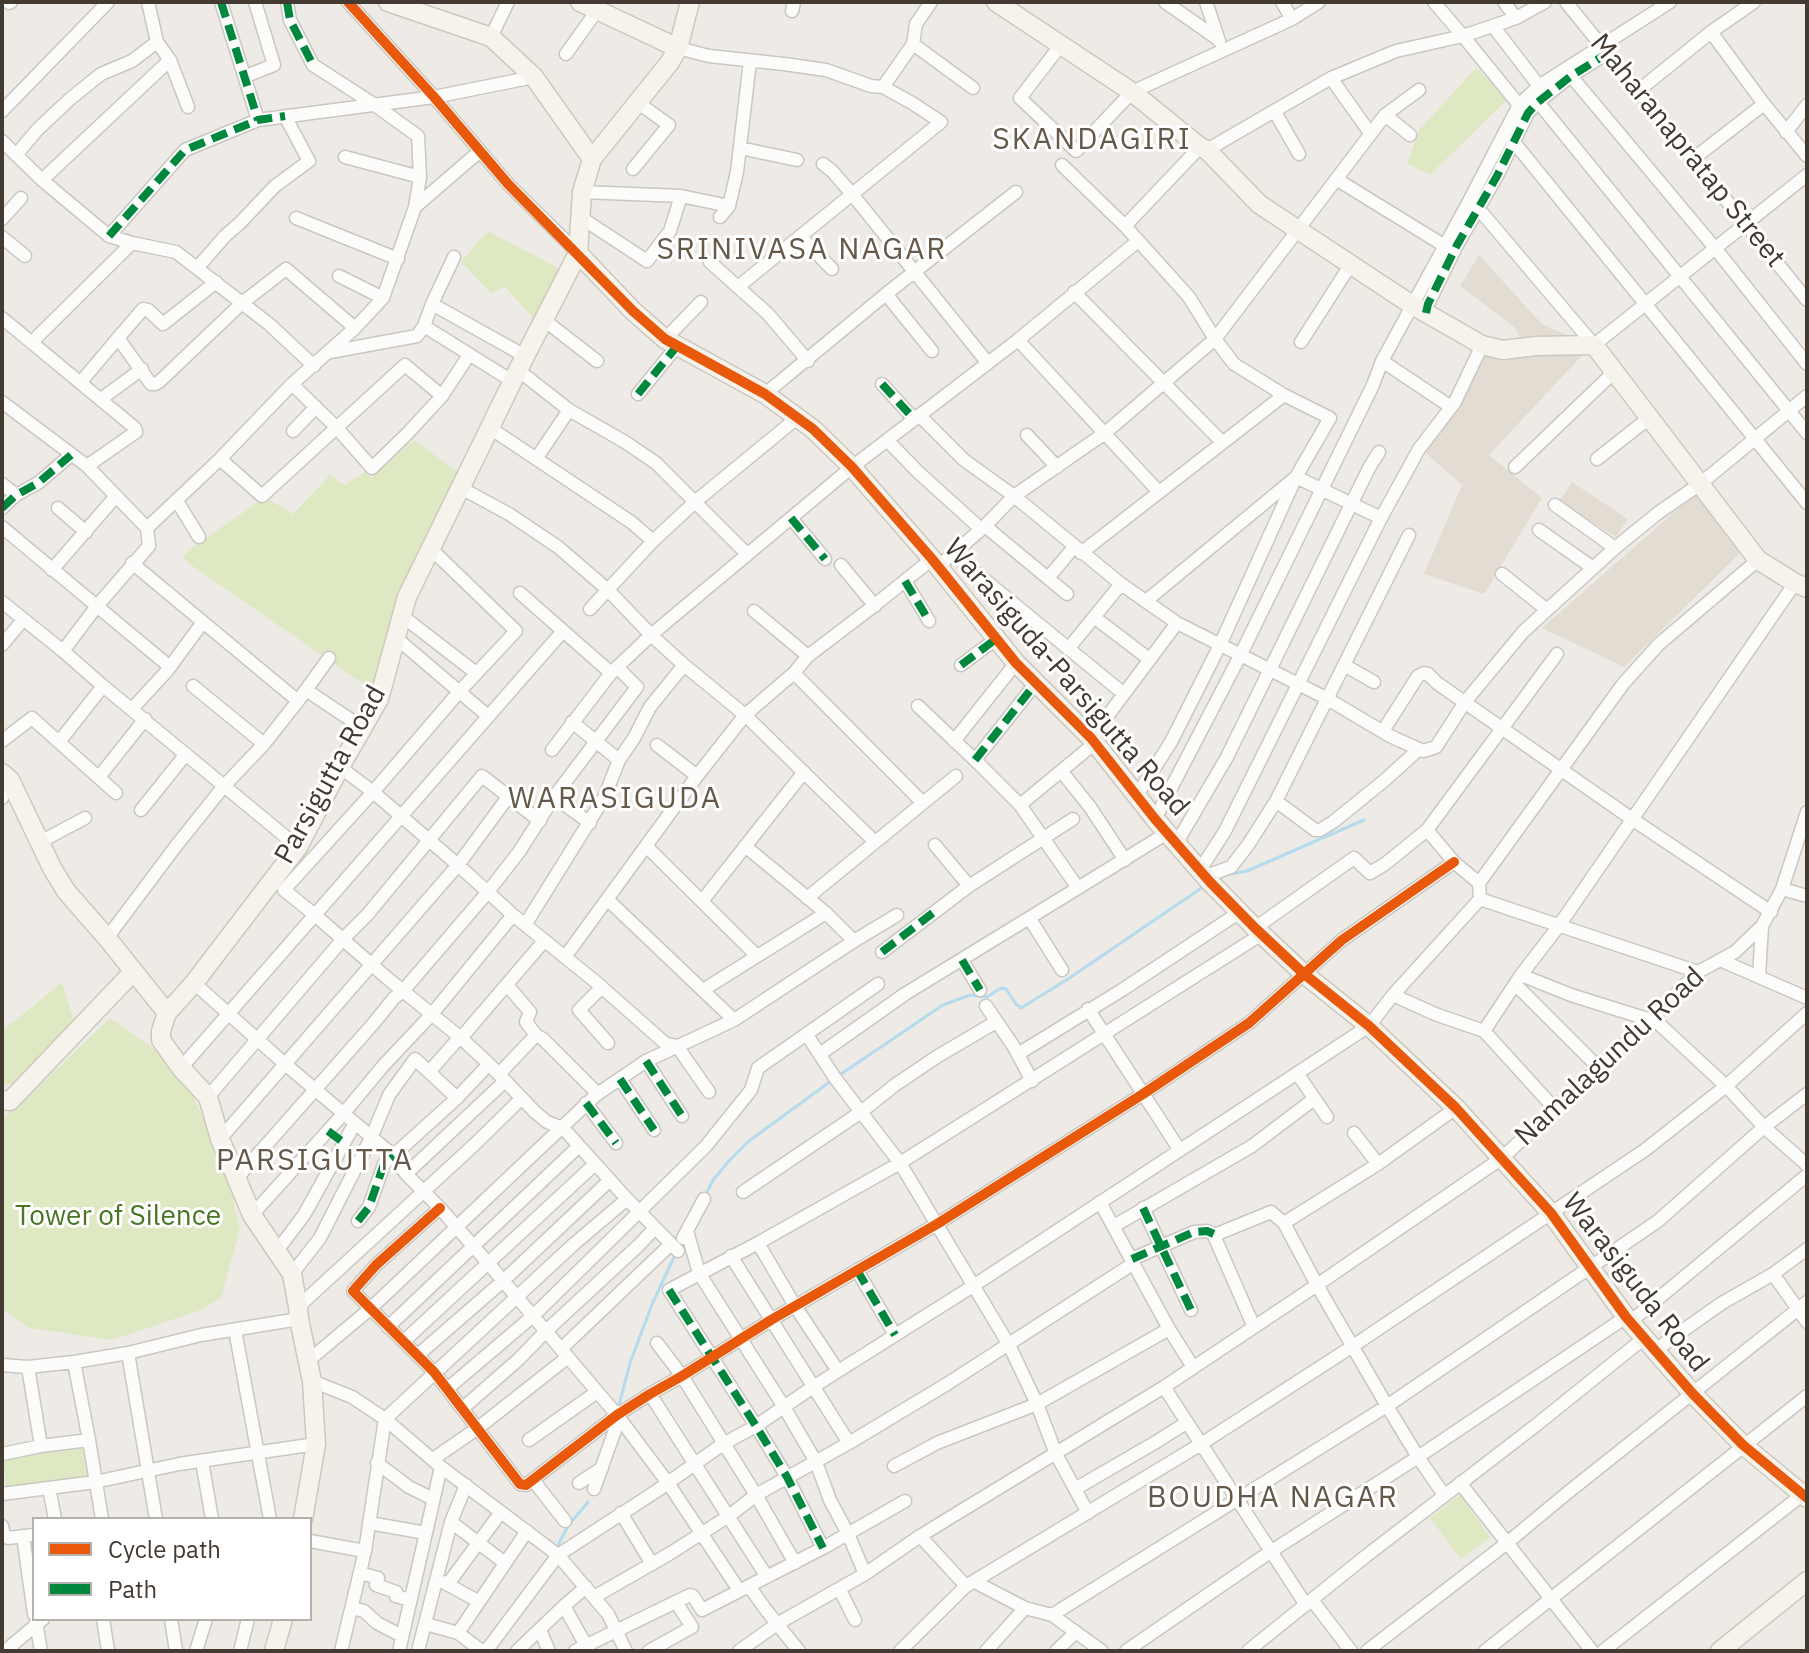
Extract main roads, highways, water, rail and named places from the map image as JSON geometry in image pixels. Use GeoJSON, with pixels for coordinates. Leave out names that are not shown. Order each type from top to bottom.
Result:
{"type":"FeatureCollection","features":[{"type":"Feature","properties":{"kind":"waterway"},"geometry":{"type":"LineString","coordinates":[[1220,878],[1247,871],[1364,820]]}},
{"type":"Feature","properties":{"kind":"waterway"},"geometry":{"type":"LineString","coordinates":[[838,1076],[943,1005],[970,995],[987,997],[1001,988],[1006,989],[1021,1008],[1203,887]]}},
{"type":"Feature","properties":{"kind":"waterway"},"geometry":{"type":"LineString","coordinates":[[705,1196],[713,1180],[749,1141],[831,1081]]}},
{"type":"Feature","properties":{"kind":"waterway"},"geometry":{"type":"LineString","coordinates":[[619,1405],[630,1363],[675,1255]]}},
{"type":"Feature","properties":{"kind":"waterway"},"geometry":{"type":"LineString","coordinates":[[557,1547],[568,1526],[588,1502]]}},
{"type":"Feature","properties":{"kind":"district","name":"SKANDAGIRI"},"geometry":{"type":"Point","coordinates":[1092,140]}},
{"type":"Feature","properties":{"kind":"district","name":"SRINIVASA NAGAR"},"geometry":{"type":"Point","coordinates":[802,250]}},
{"type":"Feature","properties":{"kind":"district","name":"WARASIGUDA"},"geometry":{"type":"Point","coordinates":[615,799]}},
{"type":"Feature","properties":{"kind":"district","name":"PARSIGUTTA"},"geometry":{"type":"Point","coordinates":[315,1161]}},
{"type":"Feature","properties":{"kind":"district","name":"BOUDHA NAGAR"},"geometry":{"type":"Point","coordinates":[1273,1498]}},
{"type":"Feature","properties":{"kind":"park label","name":"Tower of Silence"},"geometry":{"type":"Point","coordinates":[118,1217]}}]}
